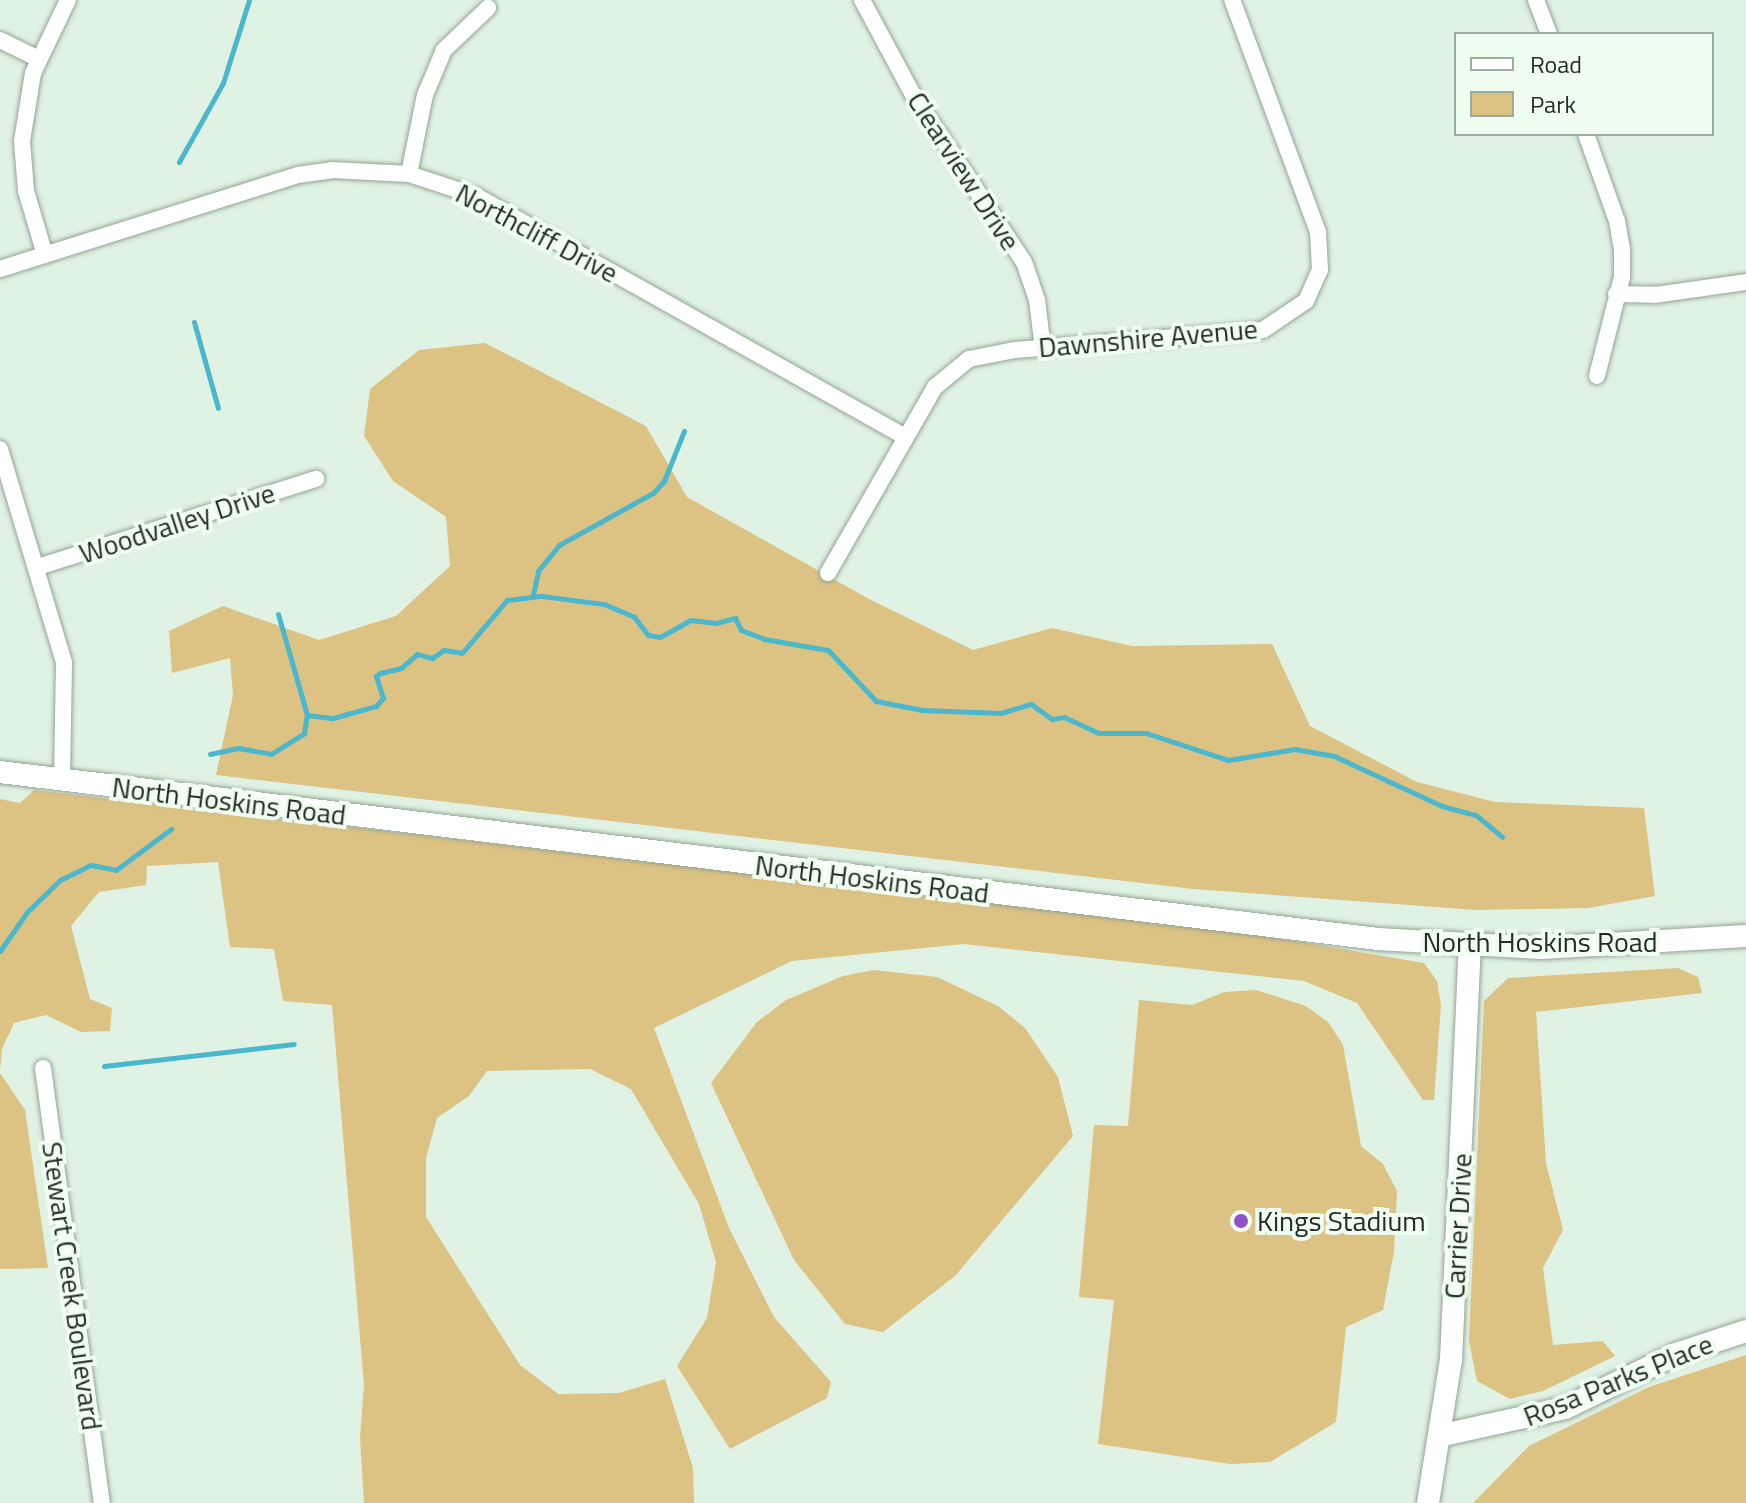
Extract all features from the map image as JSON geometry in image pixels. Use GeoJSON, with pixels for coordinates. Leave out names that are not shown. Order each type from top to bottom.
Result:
{"type":"FeatureCollection","features":[{"type":"Feature","properties":{"kind":"street"},"geometry":{"type":"LineString","coordinates":[[45,255],[22,158],[25,106],[39,59],[68,0]]}},
{"type":"Feature","properties":{"kind":"street","name":"Clearview Drive"},"geometry":{"type":"LineString","coordinates":[[862,0],[918,104],[1024,262],[1037,300],[1043,349]]}},
{"type":"Feature","properties":{"kind":"street","name":"Dawnshire Avenue"},"geometry":{"type":"LineString","coordinates":[[828,573],[905,437],[950,371],[991,353],[1263,330],[1292,314],[1315,285],[1321,251],[1318,232],[1232,0]]}},
{"type":"Feature","properties":{"kind":"street"},"geometry":{"type":"LineString","coordinates":[[1536,0],[1548,32]]}},
{"type":"Feature","properties":{"kind":"street"},"geometry":{"type":"LineString","coordinates":[[409,174],[425,95],[444,50],[488,8]]}},
{"type":"Feature","properties":{"kind":"street"},"geometry":{"type":"LineString","coordinates":[[0,40],[39,59]]}},
{"type":"Feature","properties":{"kind":"street"},"geometry":{"type":"LineString","coordinates":[[1587,136],[1617,221],[1622,263],[1597,376]]}},
{"type":"Feature","properties":{"kind":"street","name":"Northcliff Drive"},"geometry":{"type":"LineString","coordinates":[[0,269],[298,175],[345,170],[409,174],[476,196],[905,437]]}},
{"type":"Feature","properties":{"kind":"street"},"geometry":{"type":"LineString","coordinates":[[1616,294],[1655,295],[1746,282]]}},
{"type":"Feature","properties":{"kind":"street"},"geometry":{"type":"LineString","coordinates":[[0,449],[38,567],[64,663],[62,780]]}},
{"type":"Feature","properties":{"kind":"street","name":"Woodvalley Drive"},"geometry":{"type":"LineString","coordinates":[[38,567],[316,479]]}},
{"type":"Feature","properties":{"kind":"street","name":"North Hoskins Road"},"geometry":{"type":"LineString","coordinates":[[0,772],[1470,948],[1595,947],[1746,936]]}},
{"type":"Feature","properties":{"kind":"street","name":"Carrier Drive"},"geometry":{"type":"LineString","coordinates":[[1428,1503],[1443,1435],[1451,1360],[1470,948]]}},
{"type":"Feature","properties":{"kind":"street","name":"Stewart Creek Boulevard"},"geometry":{"type":"LineString","coordinates":[[43,1068],[102,1503]]}},
{"type":"Feature","properties":{"kind":"street","name":"Rosa Parks Place"},"geometry":{"type":"LineString","coordinates":[[1443,1435],[1565,1408],[1676,1354],[1746,1331]]}},
{"type":"Feature","properties":{"kind":"green space"},"geometry":{"type":"Polygon","coordinates":[[[485,343],[646,426],[687,497],[869,599],[973,650],[1052,628],[1132,646],[1272,644],[1310,726],[1417,782],[1495,802],[1644,808],[1655,896],[1588,908],[1476,910],[1193,889],[216,775],[233,695],[230,658],[172,673],[169,631],[223,606],[319,640],[396,616],[450,566],[446,517],[393,481],[364,436],[370,389],[419,350],[485,343]]]}},
{"type":"Feature","properties":{"kind":"green space"},"geometry":{"type":"Polygon","coordinates":[[[34,790],[1219,928],[1424,963],[1437,981],[1441,1005],[1434,1100],[1423,1100],[1357,1003],[1304,981],[964,944],[792,961],[654,1028],[729,1228],[774,1317],[831,1382],[827,1398],[730,1449],[677,1366],[707,1318],[716,1262],[699,1204],[631,1089],[590,1069],[487,1071],[469,1096],[437,1118],[426,1158],[426,1217],[520,1365],[558,1394],[619,1393],[665,1379],[693,1468],[694,1503],[364,1503],[360,1438],[364,1385],[332,1005],[283,1001],[274,949],[230,947],[218,862],[147,866],[146,885],[99,892],[71,926],[90,999],[112,1008],[110,1031],[81,1032],[46,1015],[14,1023],[2,1049],[0,1071],[0,799],[20,803],[34,790]]]}},
{"type":"Feature","properties":{"kind":"green space"},"geometry":{"type":"Polygon","coordinates":[[[1678,968],[1698,977],[1702,993],[1536,1012],[1546,1163],[1563,1230],[1543,1268],[1553,1345],[1603,1341],[1615,1356],[1543,1391],[1510,1399],[1477,1381],[1469,1341],[1484,1001],[1508,978],[1678,968]]]}},
{"type":"Feature","properties":{"kind":"green space"},"geometry":{"type":"Polygon","coordinates":[[[874,970],[937,977],[998,1006],[1025,1028],[1058,1077],[1073,1136],[955,1276],[883,1332],[845,1324],[794,1260],[711,1083],[757,1022],[786,1000],[843,976],[874,970]]]}},
{"type":"Feature","properties":{"kind":"green space","name":"Kings Stadium"},"geometry":{"type":"Polygon","coordinates":[[[1256,990],[1306,1006],[1329,1023],[1343,1045],[1361,1146],[1383,1164],[1397,1191],[1394,1251],[1383,1310],[1346,1327],[1336,1422],[1270,1462],[1230,1464],[1098,1444],[1114,1300],[1079,1297],[1094,1125],[1128,1126],[1139,1000],[1192,1005],[1224,992],[1256,990]]]}},
{"type":"Feature","properties":{"kind":"green space"},"geometry":{"type":"Polygon","coordinates":[[[0,1073],[25,1110],[48,1268],[0,1269],[0,1073]]]}},
{"type":"Feature","properties":{"kind":"green space"},"geometry":{"type":"Polygon","coordinates":[[[1746,1355],[1746,1503],[1473,1503],[1529,1446],[1649,1387],[1746,1355]]]}},
{"type":"Feature","properties":{"kind":"waterway"},"geometry":{"type":"LineString","coordinates":[[179,162],[223,83],[249,0]]}},
{"type":"Feature","properties":{"kind":"waterway"},"geometry":{"type":"LineString","coordinates":[[194,322],[218,408]]}},
{"type":"Feature","properties":{"kind":"waterway"},"geometry":{"type":"LineString","coordinates":[[533,595],[538,571],[559,545],[653,493],[664,481],[684,431]]}},
{"type":"Feature","properties":{"kind":"waterway"},"geometry":{"type":"LineString","coordinates":[[307,715],[333,718],[376,706],[383,698],[376,676],[380,673],[401,668],[417,654],[432,658],[444,650],[462,653],[507,600],[542,596],[604,604],[634,617],[648,635],[660,637],[691,620],[716,623],[735,618],[741,630],[764,639],[828,650],[876,701],[922,710],[1001,713],[1031,704],[1052,719],[1064,717],[1099,733],[1146,733],[1228,760],[1295,749],[1334,756],[1442,806],[1476,815],[1502,837]]}},
{"type":"Feature","properties":{"kind":"waterway"},"geometry":{"type":"LineString","coordinates":[[210,754],[238,748],[271,754],[304,733],[307,715],[278,614]]}},
{"type":"Feature","properties":{"kind":"waterway"},"geometry":{"type":"LineString","coordinates":[[0,951],[27,912],[60,880],[91,865],[116,870],[171,829]]}},
{"type":"Feature","properties":{"kind":"waterway"},"geometry":{"type":"LineString","coordinates":[[104,1066],[294,1044]]}},
{"type":"Feature","properties":{"kind":"place","name":"Kings Stadium"},"geometry":{"type":"Point","coordinates":[1241,1221]}}]}
